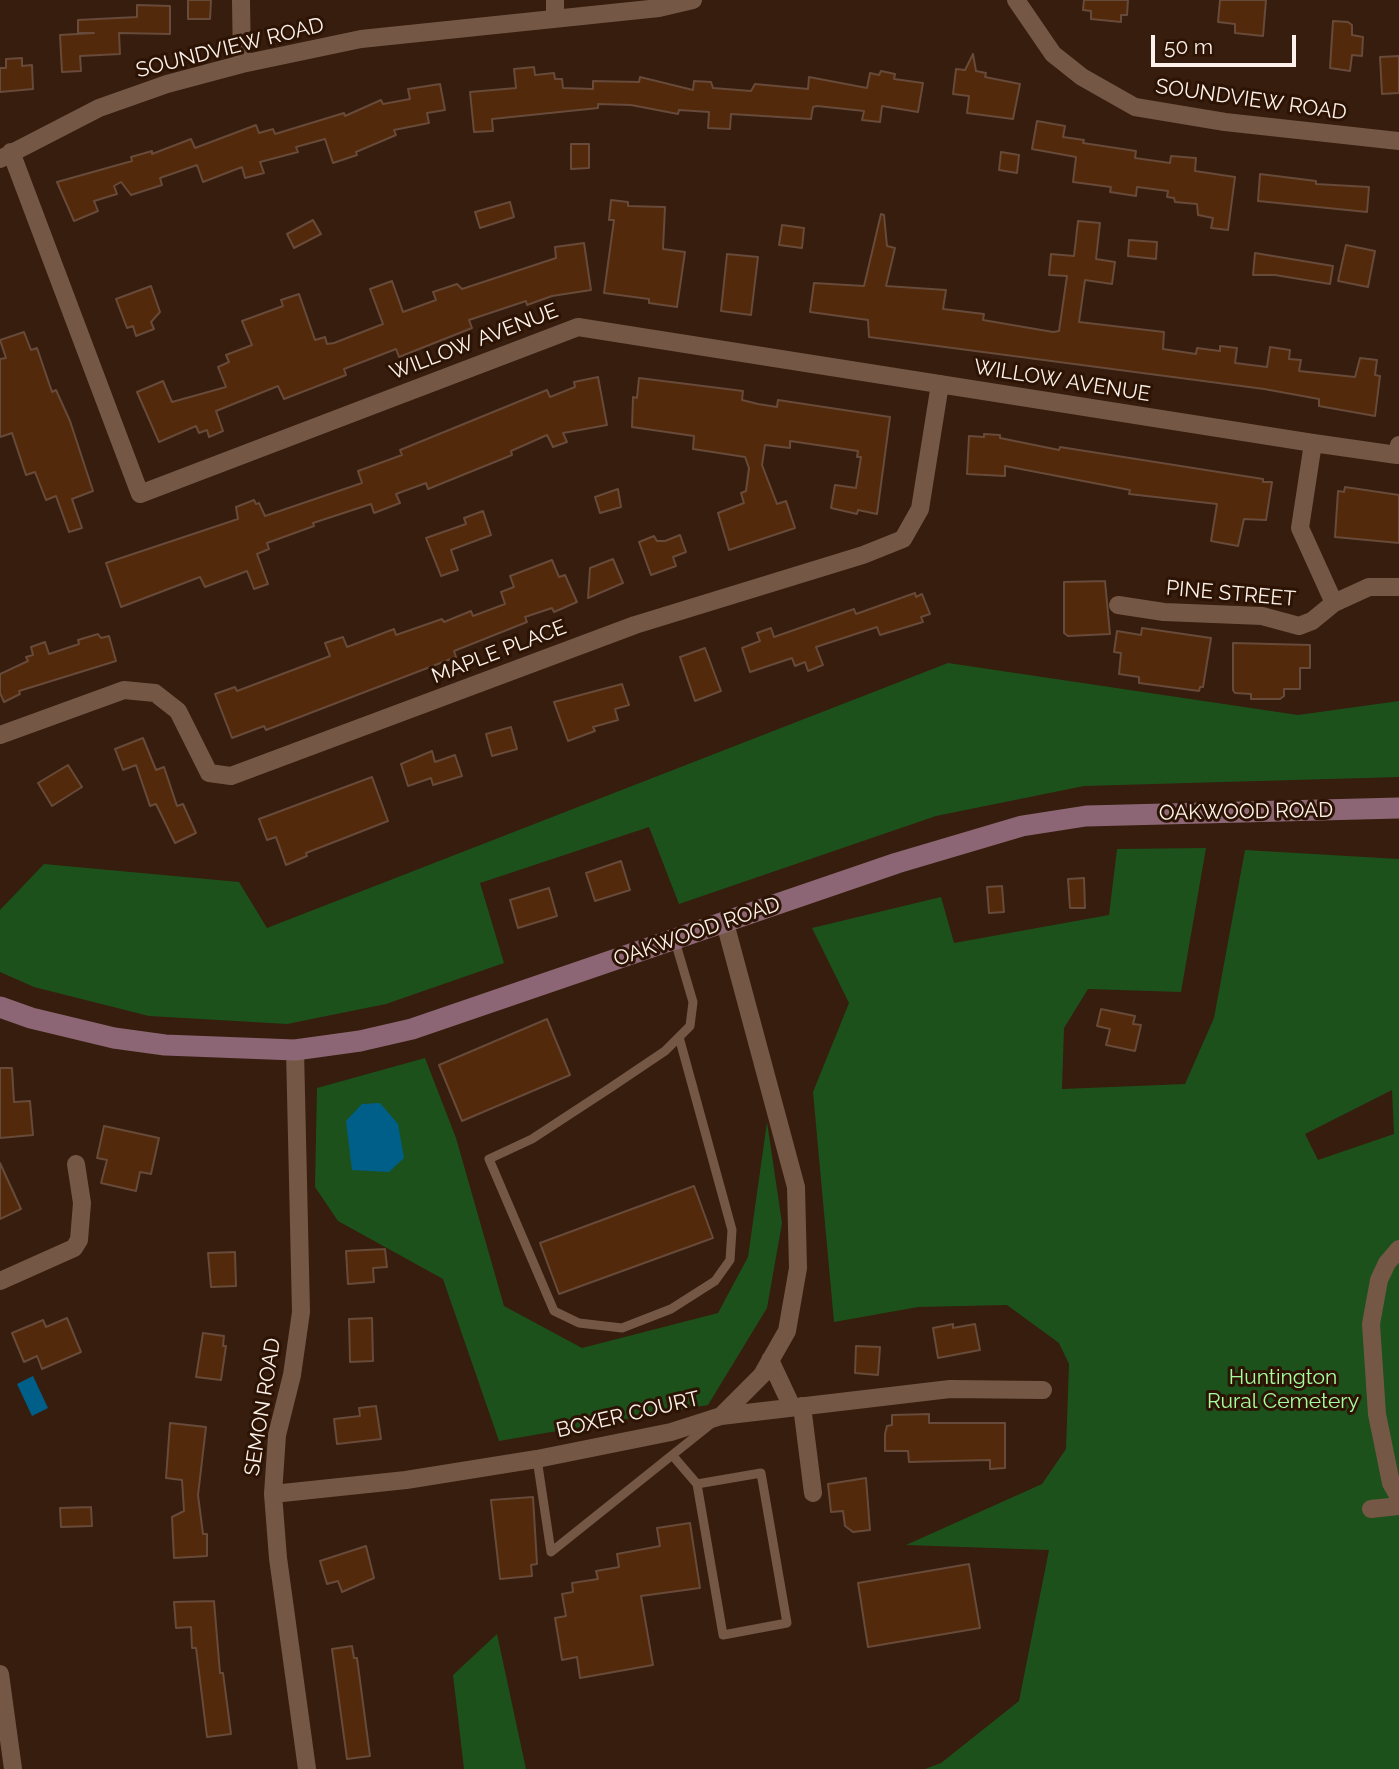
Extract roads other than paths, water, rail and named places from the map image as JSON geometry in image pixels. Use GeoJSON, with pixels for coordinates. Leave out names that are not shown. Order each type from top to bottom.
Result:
{"type":"FeatureCollection","features":[{"type":"Feature","properties":{"kind":"main road","name":"OAKWOOD ROAD"},"geometry":{"type":"LineString","coordinates":[[0,1007],[31,1018],[114,1038],[213,1048],[295,1050],[360,1041],[412,1029],[958,843],[1022,826],[1086,816],[1399,808]]}},
{"type":"Feature","properties":{"kind":"street"},"geometry":{"type":"LineString","coordinates":[[241,0],[242,64]]}},
{"type":"Feature","properties":{"kind":"street"},"geometry":{"type":"LineString","coordinates":[[555,0],[555,19]]}},
{"type":"Feature","properties":{"kind":"street","name":"SOUNDVIEW ROAD"},"geometry":{"type":"LineString","coordinates":[[6,156],[99,108],[167,84],[242,64],[361,39],[659,8],[693,0]]}},
{"type":"Feature","properties":{"kind":"street","name":"SOUNDVIEW ROAD"},"geometry":{"type":"LineString","coordinates":[[1016,0],[1053,54],[1082,77],[1135,107],[1225,122],[1399,141]]}},
{"type":"Feature","properties":{"kind":"street","name":"WILLOW AVENUE"},"geometry":{"type":"LineString","coordinates":[[6,156],[140,494],[578,327],[1313,443],[1398,455],[1399,445]]}},
{"type":"Feature","properties":{"kind":"street","name":"MAPLE PLACE"},"geometry":{"type":"LineString","coordinates":[[0,736],[124,690],[155,692],[178,711],[209,773],[232,776],[635,625],[863,555],[903,539],[920,509],[940,384]]}},
{"type":"Feature","properties":{"kind":"street","name":"PINE STREET"},"geometry":{"type":"LineString","coordinates":[[1313,443],[1300,528],[1334,603]]}},
{"type":"Feature","properties":{"kind":"street","name":"PINE STREET"},"geometry":{"type":"LineString","coordinates":[[1118,605],[1164,612],[1262,616],[1299,626],[1312,621],[1334,603],[1369,587],[1399,587]]}},
{"type":"Feature","properties":{"kind":"street","name":"BOXER COURT"},"geometry":{"type":"LineString","coordinates":[[273,1494],[405,1480],[537,1459],[671,1432],[720,1416],[762,1375],[787,1331],[798,1268],[796,1187],[725,923]]}},
{"type":"Feature","properties":{"kind":"street","name":"SEMON ROAD"},"geometry":{"type":"LineString","coordinates":[[295,1050],[301,1312],[292,1375],[277,1435],[273,1494],[278,1558],[307,1769]]}},
{"type":"Feature","properties":{"kind":"street"},"geometry":{"type":"LineString","coordinates":[[0,1281],[74,1248],[79,1240],[82,1203],[76,1164]]}},
{"type":"Feature","properties":{"kind":"street"},"geometry":{"type":"LineString","coordinates":[[1399,1249],[1387,1263],[1379,1280],[1371,1324],[1377,1414],[1391,1483],[1399,1497]]}},
{"type":"Feature","properties":{"kind":"street"},"geometry":{"type":"LineString","coordinates":[[770,1360],[797,1406],[813,1493]]}},
{"type":"Feature","properties":{"kind":"street"},"geometry":{"type":"LineString","coordinates":[[720,1416],[950,1389],[1043,1390]]}},
{"type":"Feature","properties":{"kind":"street"},"geometry":{"type":"LineString","coordinates":[[1371,1509],[1399,1506]]}},
{"type":"Feature","properties":{"kind":"street"},"geometry":{"type":"LineString","coordinates":[[0,1674],[13,1769]]}},
{"type":"Feature","properties":{"kind":"lane"},"geometry":{"type":"LineString","coordinates":[[675,941],[694,1002],[690,1026],[664,1051],[543,1131],[489,1159],[554,1311],[579,1323],[622,1328],[671,1309],[715,1281],[730,1260],[732,1230],[679,1037]]}},
{"type":"Feature","properties":{"kind":"lane"},"geometry":{"type":"LineString","coordinates":[[537,1459],[551,1552],[720,1416]]}},
{"type":"Feature","properties":{"kind":"lane"},"geometry":{"type":"LineString","coordinates":[[673,1456],[697,1483],[723,1635],[787,1623],[761,1472],[697,1483]]}},
{"type":"Feature","properties":{"kind":"water"},"geometry":{"type":"Polygon","coordinates":[[[380,1103],[398,1124],[404,1158],[389,1172],[352,1170],[346,1121],[362,1104],[380,1103]]]}},
{"type":"Feature","properties":{"kind":"water"},"geometry":{"type":"Polygon","coordinates":[[[33,1376],[48,1408],[32,1416],[17,1384],[33,1376]]]}},
{"type":"Feature","properties":{"kind":"park label","name":"Huntington Rural Cemetery"},"geometry":{"type":"Point","coordinates":[1283,1390]}}]}
